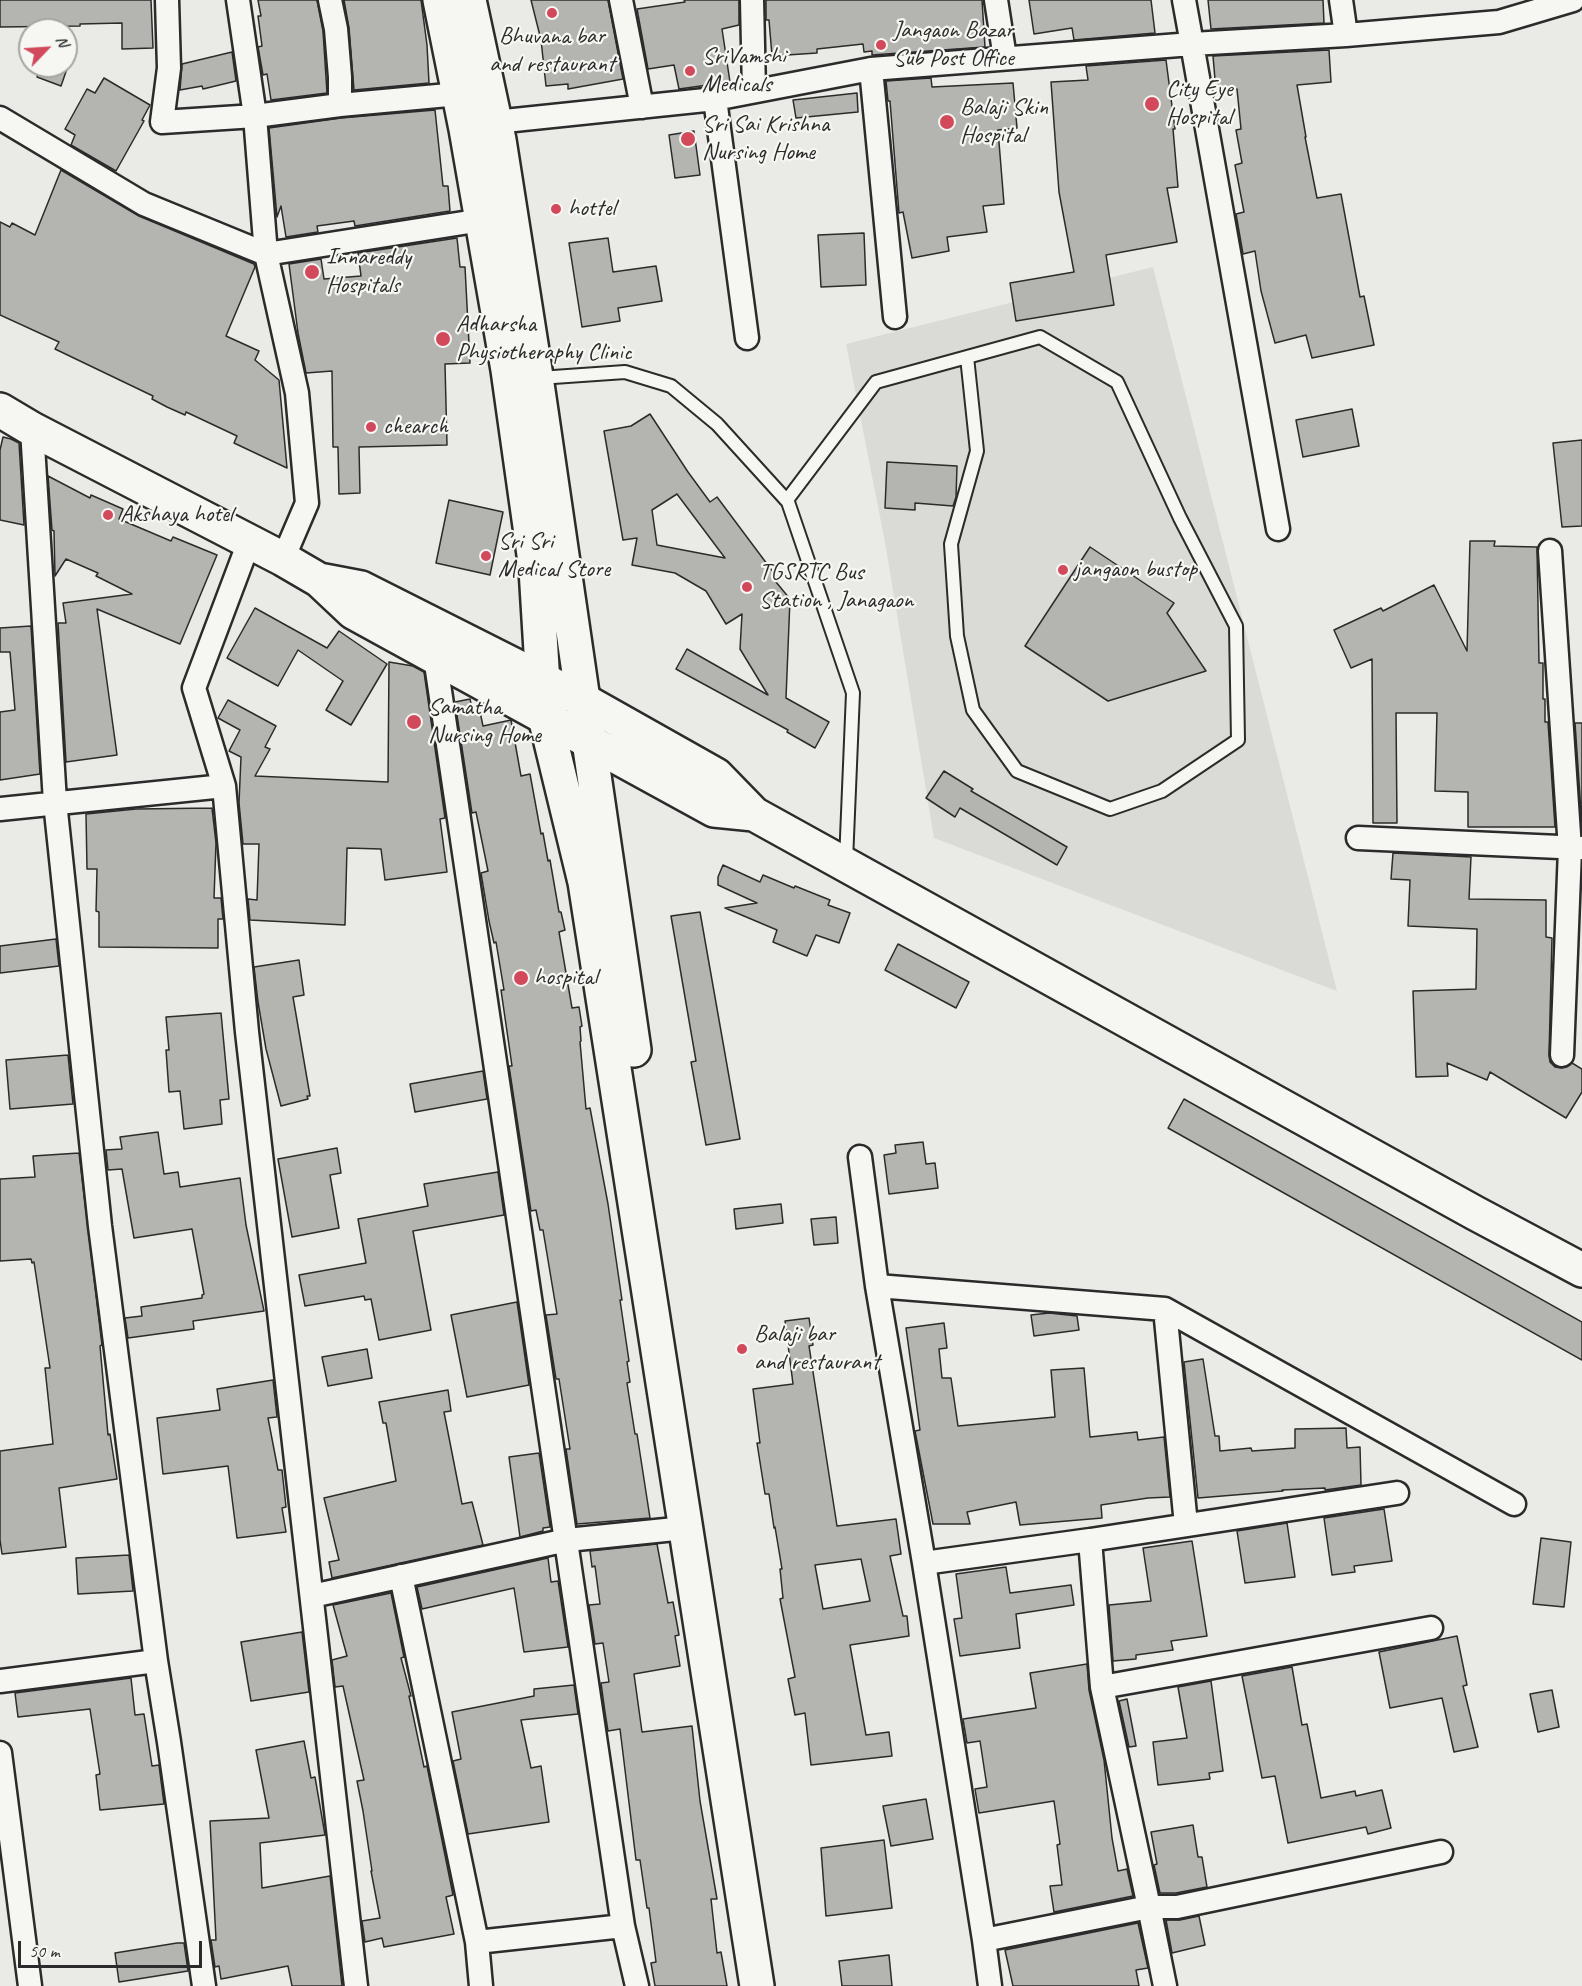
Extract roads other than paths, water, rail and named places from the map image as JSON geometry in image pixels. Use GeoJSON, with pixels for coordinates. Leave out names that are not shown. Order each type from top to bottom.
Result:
{"type":"FeatureCollection","features":[{"type":"Feature","properties":{"kind":"main road"},"geometry":{"type":"LineString","coordinates":[[440,0],[508,370],[536,569],[545,717],[585,882],[757,1986]]}},
{"type":"Feature","properties":{"kind":"main road"},"geometry":{"type":"LineString","coordinates":[[469,0],[495,122],[537,379],[588,742],[702,1512],[780,1986]]}},
{"type":"Feature","properties":{"kind":"main road"},"geometry":{"type":"LineString","coordinates":[[0,410],[319,580],[353,612],[714,810],[754,814]]}},
{"type":"Feature","properties":{"kind":"main road"},"geometry":{"type":"LineString","coordinates":[[319,580],[361,588],[583,700],[716,775],[754,814],[1582,1270]]}},
{"type":"Feature","properties":{"kind":"street"},"geometry":{"type":"LineString","coordinates":[[167,0],[169,68],[162,122],[255,116],[340,105],[459,94]]}},
{"type":"Feature","properties":{"kind":"street"},"geometry":{"type":"LineString","coordinates":[[238,0],[255,116],[266,254],[297,393],[308,503],[283,560]]}},
{"type":"Feature","properties":{"kind":"street"},"geometry":{"type":"LineString","coordinates":[[330,0],[336,29],[340,105]]}},
{"type":"Feature","properties":{"kind":"street"},"geometry":{"type":"LineString","coordinates":[[621,0],[642,107]]}},
{"type":"Feature","properties":{"kind":"street"},"geometry":{"type":"LineString","coordinates":[[752,0],[754,91]]}},
{"type":"Feature","properties":{"kind":"street"},"geometry":{"type":"LineString","coordinates":[[996,0],[1005,58]]}},
{"type":"Feature","properties":{"kind":"street"},"geometry":{"type":"LineString","coordinates":[[1184,0],[1278,529]]}},
{"type":"Feature","properties":{"kind":"street"},"geometry":{"type":"LineString","coordinates":[[1341,0],[1346,35]]}},
{"type":"Feature","properties":{"kind":"street"},"geometry":{"type":"LineString","coordinates":[[495,122],[715,99],[871,69],[1499,22],[1573,0]]}},
{"type":"Feature","properties":{"kind":"street"},"geometry":{"type":"LineString","coordinates":[[871,69],[895,316]]}},
{"type":"Feature","properties":{"kind":"street"},"geometry":{"type":"LineString","coordinates":[[715,99],[747,338]]}},
{"type":"Feature","properties":{"kind":"street"},"geometry":{"type":"LineString","coordinates":[[0,118],[144,204],[266,254],[482,220]]}},
{"type":"Feature","properties":{"kind":"street"},"geometry":{"type":"LineString","coordinates":[[32,429],[55,802],[100,1226],[156,1661],[204,1986]]}},
{"type":"Feature","properties":{"kind":"street"},"geometry":{"type":"LineString","coordinates":[[249,542],[194,688],[224,786],[247,1032],[356,1986]]}},
{"type":"Feature","properties":{"kind":"street"},"geometry":{"type":"LineString","coordinates":[[1550,551],[1576,849],[1562,1055]]}},
{"type":"Feature","properties":{"kind":"street"},"geometry":{"type":"LineString","coordinates":[[435,657],[567,1540],[622,1926],[637,1986]]}},
{"type":"Feature","properties":{"kind":"street"},"geometry":{"type":"LineString","coordinates":[[0,809],[224,786]]}},
{"type":"Feature","properties":{"kind":"street"},"geometry":{"type":"LineString","coordinates":[[1358,838],[1576,849]]}},
{"type":"Feature","properties":{"kind":"street"},"geometry":{"type":"LineString","coordinates":[[860,1156],[878,1286],[990,1986]]}},
{"type":"Feature","properties":{"kind":"street"},"geometry":{"type":"LineString","coordinates":[[878,1286],[1165,1309],[1515,1504]]}},
{"type":"Feature","properties":{"kind":"street"},"geometry":{"type":"LineString","coordinates":[[1165,1309],[1186,1525]]}},
{"type":"Feature","properties":{"kind":"street"},"geometry":{"type":"LineString","coordinates":[[924,1563],[1396,1493]]}},
{"type":"Feature","properties":{"kind":"street"},"geometry":{"type":"LineString","coordinates":[[312,1596],[567,1540],[685,1528]]}},
{"type":"Feature","properties":{"kind":"street"},"geometry":{"type":"LineString","coordinates":[[1090,1540],[1102,1687],[1165,1986]]}},
{"type":"Feature","properties":{"kind":"street"},"geometry":{"type":"LineString","coordinates":[[401,1576],[477,1942],[481,1986]]}},
{"type":"Feature","properties":{"kind":"street"},"geometry":{"type":"LineString","coordinates":[[1102,1687],[1431,1628]]}},
{"type":"Feature","properties":{"kind":"street"},"geometry":{"type":"LineString","coordinates":[[0,1681],[156,1661]]}},
{"type":"Feature","properties":{"kind":"street"},"geometry":{"type":"LineString","coordinates":[[0,1753],[30,1986]]}},
{"type":"Feature","properties":{"kind":"street"},"geometry":{"type":"LineString","coordinates":[[984,1940],[1149,1908],[1177,1907],[1441,1852]]}},
{"type":"Feature","properties":{"kind":"street"},"geometry":{"type":"LineString","coordinates":[[477,1942],[622,1926]]}},
{"type":"Feature","properties":{"kind":"lane"},"geometry":{"type":"LineString","coordinates":[[787,500],[876,382],[967,357],[1040,337],[1117,381],[1180,518],[1236,626],[1238,740],[1162,791],[1110,808],[1017,771],[973,710],[957,636],[951,544],[977,451],[967,357]]}},
{"type":"Feature","properties":{"kind":"lane"},"geometry":{"type":"LineString","coordinates":[[537,379],[625,372],[671,386],[717,424],[787,500],[853,693],[846,865]]}},
{"type":"Feature","properties":{"kind":"place","name":"Bhuvana bar and restaurant"},"geometry":{"type":"Point","coordinates":[552,13]}},
{"type":"Feature","properties":{"kind":"place","name":"Jangaon Bazar Sub Post Office"},"geometry":{"type":"Point","coordinates":[881,45]}},
{"type":"Feature","properties":{"kind":"place","name":"SriVamshi Medicals"},"geometry":{"type":"Point","coordinates":[690,71]}},
{"type":"Feature","properties":{"kind":"place","name":"City Eye Hospital"},"geometry":{"type":"Point","coordinates":[1152,104]}},
{"type":"Feature","properties":{"kind":"place","name":"Balaji Skin Hospital"},"geometry":{"type":"Point","coordinates":[947,122]}},
{"type":"Feature","properties":{"kind":"place","name":"Sri Sai Krishna Nursing Home"},"geometry":{"type":"Point","coordinates":[688,139]}},
{"type":"Feature","properties":{"kind":"place","name":"hottel"},"geometry":{"type":"Point","coordinates":[556,209]}},
{"type":"Feature","properties":{"kind":"place","name":"Innareddy Hospitals"},"geometry":{"type":"Point","coordinates":[312,272]}},
{"type":"Feature","properties":{"kind":"place","name":"Adharsha Physiotheraphy Clinic"},"geometry":{"type":"Point","coordinates":[443,339]}},
{"type":"Feature","properties":{"kind":"place","name":"chearch"},"geometry":{"type":"Point","coordinates":[371,427]}},
{"type":"Feature","properties":{"kind":"place","name":"Akshaya hotel"},"geometry":{"type":"Point","coordinates":[108,515]}},
{"type":"Feature","properties":{"kind":"place","name":"Sri Sri Medical Store"},"geometry":{"type":"Point","coordinates":[486,556]}},
{"type":"Feature","properties":{"kind":"place","name":"jangaon bustop"},"geometry":{"type":"Point","coordinates":[1063,570]}},
{"type":"Feature","properties":{"kind":"place","name":"TGSRTC Bus Station , Janagaon"},"geometry":{"type":"Point","coordinates":[747,587]}},
{"type":"Feature","properties":{"kind":"place","name":"Samatha Nursing Home"},"geometry":{"type":"Point","coordinates":[414,722]}},
{"type":"Feature","properties":{"kind":"place","name":"hospital"},"geometry":{"type":"Point","coordinates":[521,978]}},
{"type":"Feature","properties":{"kind":"place","name":"Balaji bar and restaurant"},"geometry":{"type":"Point","coordinates":[742,1349]}}]}
